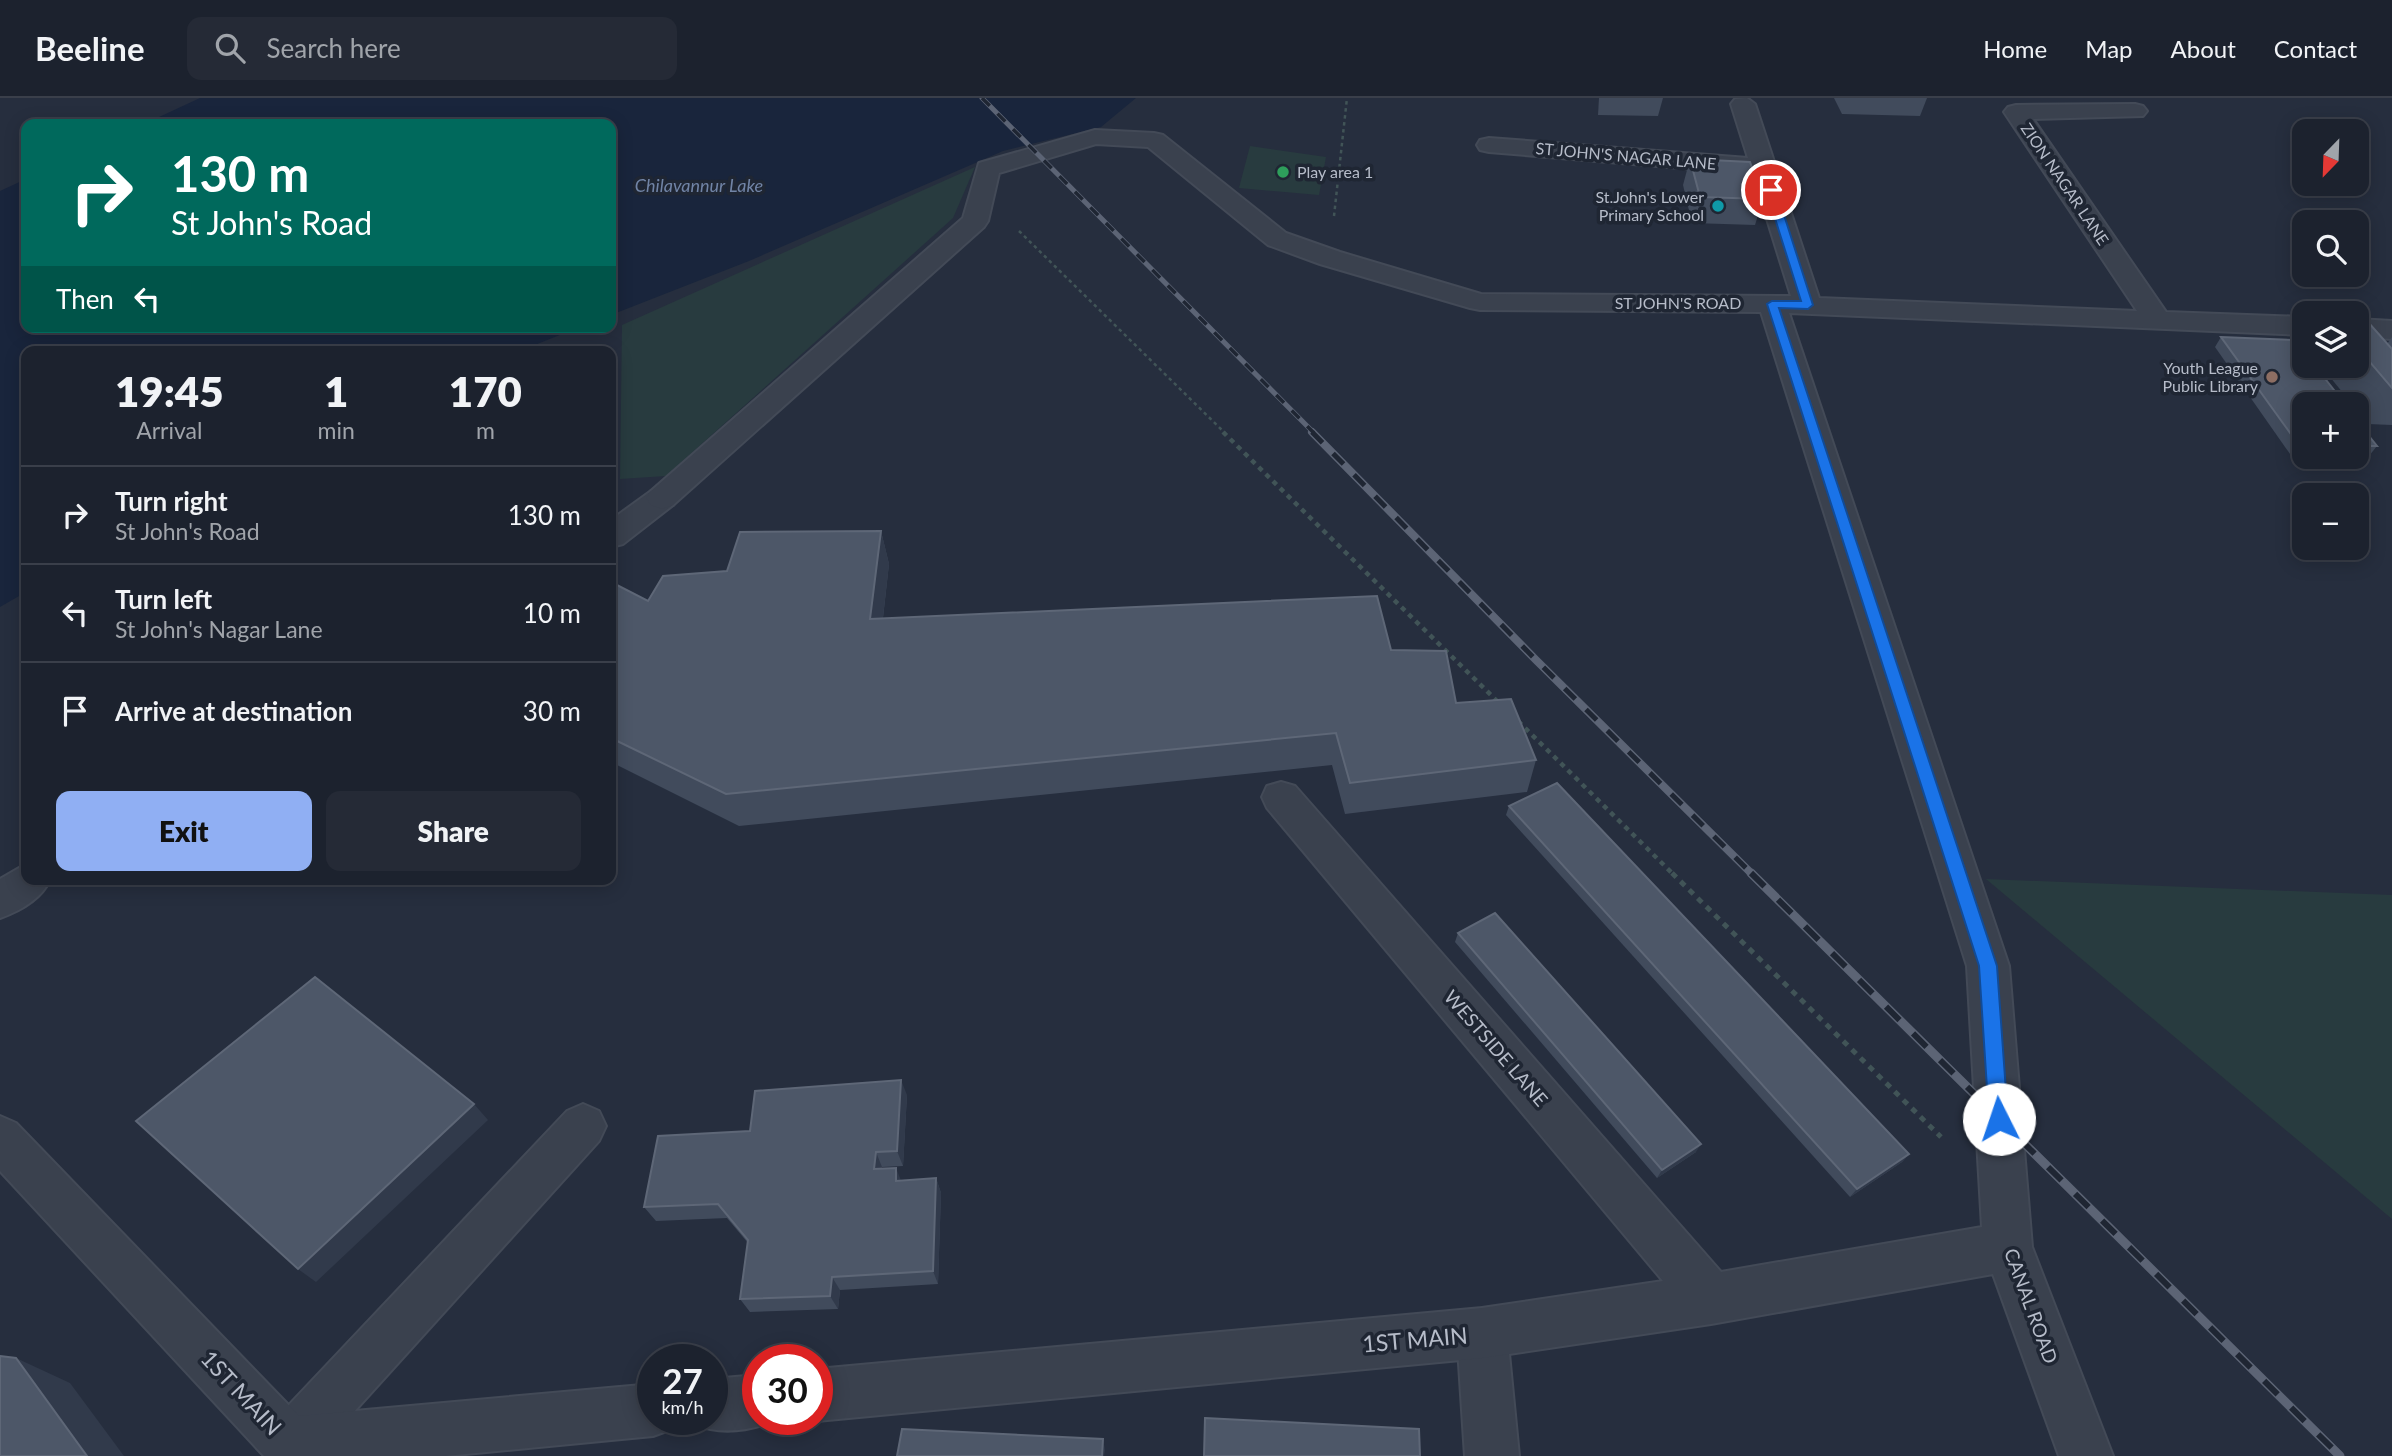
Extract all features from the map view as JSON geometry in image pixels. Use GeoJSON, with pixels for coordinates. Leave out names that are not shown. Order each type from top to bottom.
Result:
{"type":"FeatureCollection","features":[{"type":"Feature","properties":{"kind":"street"},"geometry":{"type":"LineString","coordinates":[[1743,104],[1808,305]]}},
{"type":"Feature","properties":{"kind":"street","name":"ZION NAGAR LANE"},"geometry":{"type":"LineString","coordinates":[[2135,111],[2015,112],[2157,319]]}},
{"type":"Feature","properties":{"kind":"street","name":"ST JOHN'S ROAD"},"geometry":{"type":"LineString","coordinates":[[983,196],[988,168],[1095,137],[1154,140],[1277,239],[1330,258],[1480,302],[1808,305],[2292,325]]}},
{"type":"Feature","properties":{"kind":"street","name":"ST JOHN'S NAGAR LANE"},"geometry":{"type":"LineString","coordinates":[[1489,145],[1763,167]]}},
{"type":"Feature","properties":{"kind":"street"},"geometry":{"type":"LineString","coordinates":[[616,532],[662,498],[975,221],[983,196]]}},
{"type":"Feature","properties":{"kind":"street","name":"CANAL ROAD"},"geometry":{"type":"LineString","coordinates":[[1772,304],[1988,966],[2008,1247],[2086,1456]]}},
{"type":"Feature","properties":{"kind":"street"},"geometry":{"type":"LineString","coordinates":[[2369,329],[2392,330]]}},
{"type":"Feature","properties":{"kind":"street","name":"WESTSIDE LANE"},"geometry":{"type":"LineString","coordinates":[[1281,797],[1711,1298]]}},
{"type":"Feature","properties":{"kind":"street"},"geometry":{"type":"LineString","coordinates":[[0,901],[23,885]]}},
{"type":"Feature","properties":{"kind":"street"},"geometry":{"type":"LineString","coordinates":[[287,1450],[583,1126]]}},
{"type":"Feature","properties":{"kind":"street","name":"1ST MAIN"},"geometry":{"type":"LineString","coordinates":[[0,1138],[287,1450],[637,1412]]}},
{"type":"Feature","properties":{"kind":"street","name":"1ST MAIN"},"geometry":{"type":"LineString","coordinates":[[833,1394],[1482,1333],[1711,1298],[2008,1247]]}},
{"type":"Feature","properties":{"kind":"street"},"geometry":{"type":"LineString","coordinates":[[1482,1333],[1492,1456]]}},
{"type":"Feature","properties":{"kind":"path"},"geometry":{"type":"LineString","coordinates":[[1330,258],[1347,98]]}},
{"type":"Feature","properties":{"kind":"path"},"geometry":{"type":"LineString","coordinates":[[983,196],[1944,1139]]}},
{"type":"Feature","properties":{"kind":"green space","name":"Play area 1"},"geometry":{"type":"Polygon","coordinates":[[[1250,146],[1326,157],[1319,195],[1239,188],[1250,146]]]}},
{"type":"Feature","properties":{"kind":"green space"},"geometry":{"type":"Polygon","coordinates":[[[975,167],[953,218],[666,476],[620,479],[622,325],[975,167]]]}},
{"type":"Feature","properties":{"kind":"green space"},"geometry":{"type":"Polygon","coordinates":[[[1986,879],[2392,895],[2392,1219],[1986,879]]]}},
{"type":"Feature","properties":{"kind":"water","name":"Chilavannur Lake"},"geometry":{"type":"Polygon","coordinates":[[[200,98],[1136,98],[1101,127],[1003,151],[749,261],[616,313],[616,119],[155,119],[200,98]]]}},
{"type":"Feature","properties":{"kind":"water"},"geometry":{"type":"Polygon","coordinates":[[[21,181],[21,333],[565,333],[532,346],[21,346],[21,595],[0,607],[0,191],[21,181]]]}},
{"type":"Feature","properties":{"kind":"building"},"geometry":{"type":"Polygon","coordinates":[[[1690,159],[1750,162],[1763,199],[1700,197],[1690,159]]]}},
{"type":"Feature","properties":{"kind":"building"},"geometry":{"type":"Polygon","coordinates":[[[2369,323],[2392,349],[2392,388],[2369,361],[2369,323]]]}},
{"type":"Feature","properties":{"kind":"building"},"geometry":{"type":"Polygon","coordinates":[[[2221,337],[2292,340],[2292,378],[2324,378],[2336,392],[2292,392],[2292,436],[2221,337]]]}},
{"type":"Feature","properties":{"kind":"building"},"geometry":{"type":"Polygon","coordinates":[[[2369,436],[2377,446],[2369,446],[2369,436]]]}},
{"type":"Feature","properties":{"kind":"building"},"geometry":{"type":"Polygon","coordinates":[[[881,531],[870,619],[1377,596],[1391,650],[1446,651],[1456,703],[1511,699],[1536,760],[1350,783],[1336,733],[726,794],[616,740],[616,585],[648,601],[663,576],[727,571],[740,532],[881,531]]]}},
{"type":"Feature","properties":{"kind":"building"},"geometry":{"type":"Polygon","coordinates":[[[1557,783],[1909,1154],[1857,1189],[1509,806],[1557,783]]]}},
{"type":"Feature","properties":{"kind":"building"},"geometry":{"type":"Polygon","coordinates":[[[1495,913],[1701,1144],[1662,1170],[1458,933],[1495,913]]]}},
{"type":"Feature","properties":{"kind":"building"},"geometry":{"type":"Polygon","coordinates":[[[315,977],[474,1104],[298,1269],[136,1121],[315,977]]]}},
{"type":"Feature","properties":{"kind":"building"},"geometry":{"type":"Polygon","coordinates":[[[901,1080],[897,1151],[876,1152],[874,1169],[896,1168],[896,1181],[936,1178],[933,1271],[832,1277],[830,1296],[740,1299],[748,1240],[718,1204],[644,1207],[658,1136],[750,1131],[755,1091],[901,1080]]]}},
{"type":"Feature","properties":{"kind":"building"},"geometry":{"type":"Polygon","coordinates":[[[0,1356],[16,1358],[87,1456],[0,1456],[0,1356]]]}},
{"type":"Feature","properties":{"kind":"building"},"geometry":{"type":"Polygon","coordinates":[[[1205,1418],[1419,1429],[1420,1456],[1204,1456],[1205,1418]]]}},
{"type":"Feature","properties":{"kind":"building"},"geometry":{"type":"Polygon","coordinates":[[[902,1429],[1103,1439],[1102,1456],[897,1456],[902,1429]]]}},
{"type":"Feature","properties":{"kind":"railway"},"geometry":{"type":"LineString","coordinates":[[982,98],[1314,433]]}},
{"type":"Feature","properties":{"kind":"railway"},"geometry":{"type":"LineString","coordinates":[[1312,432],[1536,660],[1753,875]]}},
{"type":"Feature","properties":{"kind":"railway"},"geometry":{"type":"LineString","coordinates":[[1751,873],[2340,1456]]}},
{"type":"Feature","properties":{"kind":"place","name":"Play area 1"},"geometry":{"type":"Point","coordinates":[1283,172]}},
{"type":"Feature","properties":{"kind":"place","name":"St.John's Lower Primary School"},"geometry":{"type":"Point","coordinates":[1718,206]}},
{"type":"Feature","properties":{"kind":"place","name":"Youth League Public Library"},"geometry":{"type":"Point","coordinates":[2272,377]}},
{"type":"Feature","properties":{"kind":"route"},"geometry":{"type":"LineString","coordinates":[[1771,190],[1808,305],[1772,304],[1988,966],[1999,1119]]}}]}
